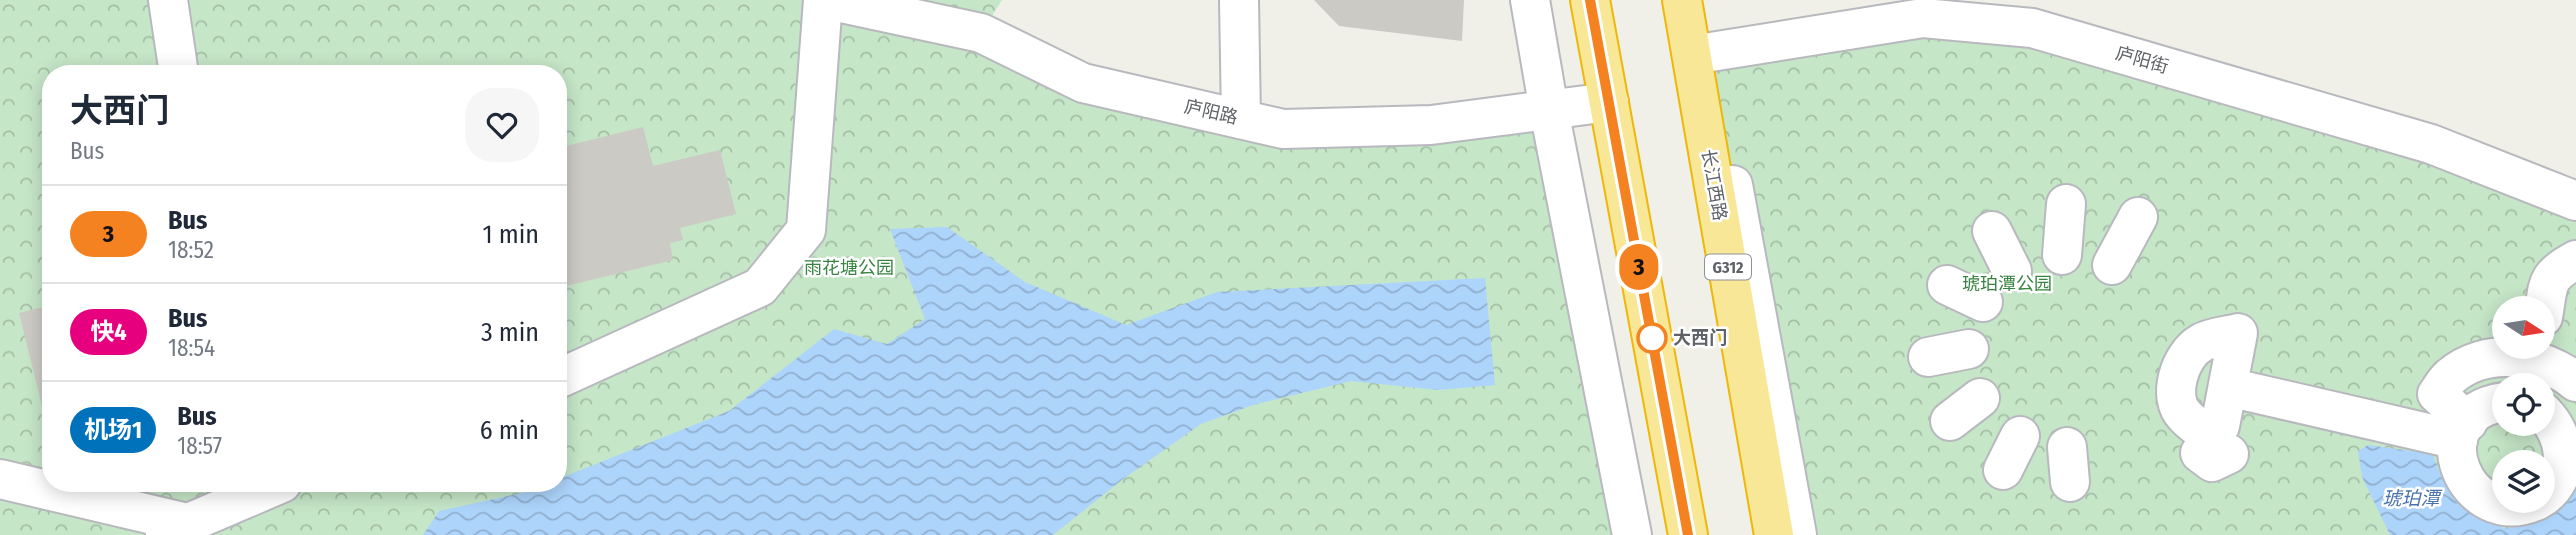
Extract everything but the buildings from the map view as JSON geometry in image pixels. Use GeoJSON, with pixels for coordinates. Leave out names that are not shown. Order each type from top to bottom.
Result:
{"type":"FeatureCollection","features":[{"type":"Feature","properties":{"kind":"highway"},"geometry":{"type":"LineString","coordinates":[[1590,0],[1688,535]]}},
{"type":"Feature","properties":{"kind":"highway","name":"长江西路"},"geometry":{"type":"LineString","coordinates":[[1682,0],[1700,54],[1774,535]]}},
{"type":"Feature","properties":{"kind":"street"},"geometry":{"type":"LineString","coordinates":[[168,0],[178,65]]}},
{"type":"Feature","properties":{"kind":"street"},"geometry":{"type":"LineString","coordinates":[[567,375],[760,287],[806,230],[825,0]]}},
{"type":"Feature","properties":{"kind":"street","name":"庐阳路"},"geometry":{"type":"LineString","coordinates":[[825,0],[981,33],[1083,83],[1283,129],[1432,125],[1609,102]]}},
{"type":"Feature","properties":{"kind":"street"},"geometry":{"type":"LineString","coordinates":[[1239,0],[1241,119]]}},
{"type":"Feature","properties":{"kind":"street"},"geometry":{"type":"LineString","coordinates":[[1530,0],[1632,535]]}},
{"type":"Feature","properties":{"kind":"street"},"geometry":{"type":"LineString","coordinates":[[1699,0],[1700,54],[1797,535]]}},
{"type":"Feature","properties":{"kind":"street","name":"庐阳街"},"geometry":{"type":"LineString","coordinates":[[1700,54],[1923,18],[2032,28],[2431,144],[2576,201]]}},
{"type":"Feature","properties":{"kind":"street"},"geometry":{"type":"LineString","coordinates":[[2062,254],[2066,204]]}},
{"type":"Feature","properties":{"kind":"street"},"geometry":{"type":"LineString","coordinates":[[2112,265],[2138,217]]}},
{"type":"Feature","properties":{"kind":"street"},"geometry":{"type":"LineString","coordinates":[[1992,231],[2012,271]]}},
{"type":"Feature","properties":{"kind":"street"},"geometry":{"type":"LineString","coordinates":[[2546,296],[2554,273],[2576,260]]}},
{"type":"Feature","properties":{"kind":"street"},"geometry":{"type":"LineString","coordinates":[[1947,285],[1983,302]]}},
{"type":"Feature","properties":{"kind":"street"},"geometry":{"type":"LineString","coordinates":[[2238,334],[2228,387],[2220,426],[2220,446],[2183,415],[2168,378],[2190,351],[2203,341],[2238,334]]}},
{"type":"Feature","properties":{"kind":"street"},"geometry":{"type":"LineString","coordinates":[[1928,357],[1969,349]]}},
{"type":"Feature","properties":{"kind":"street"},"geometry":{"type":"LineString","coordinates":[[2480,418],[2437,394],[2449,377],[2468,366],[2498,358],[2548,364],[2576,382]]}},
{"type":"Feature","properties":{"kind":"street"},"geometry":{"type":"LineString","coordinates":[[2228,387],[2480,418]]}},
{"type":"Feature","properties":{"kind":"street"},"geometry":{"type":"LineString","coordinates":[[1950,421],[1980,398]]}},
{"type":"Feature","properties":{"kind":"street"},"geometry":{"type":"LineString","coordinates":[[2480,418],[2456,458],[2460,475],[2470,491],[2492,505]]}},
{"type":"Feature","properties":{"kind":"street"},"geometry":{"type":"LineString","coordinates":[[2555,483],[2564,459],[2562,425]]}},
{"type":"Feature","properties":{"kind":"street"},"geometry":{"type":"LineString","coordinates":[[2003,470],[2020,436]]}},
{"type":"Feature","properties":{"kind":"street"},"geometry":{"type":"LineString","coordinates":[[0,478],[42,490]]}},
{"type":"Feature","properties":{"kind":"street"},"geometry":{"type":"LineString","coordinates":[[47,492],[173,529],[261,492]]}},
{"type":"Feature","properties":{"kind":"green space","name":"雨花塘公园"},"geometry":{"type":"Polygon","coordinates":[[[0,0],[1002,0],[981,33],[1283,129],[1549,110],[1632,535],[0,535],[0,0]]]}},
{"type":"Feature","properties":{"kind":"green space","name":"琥珀潭公园"},"geometry":{"type":"Polygon","coordinates":[[[2032,28],[2576,201],[2576,535],[1797,535],[1708,52],[2032,28]]]}},
{"type":"Feature","properties":{"kind":"water"},"geometry":{"type":"Polygon","coordinates":[[[947,227],[1025,282],[1126,325],[1217,292],[1485,278],[1495,385],[1438,390],[1351,381],[1253,405],[1201,424],[1123,479],[1053,535],[423,535],[439,511],[526,492],[567,492],[567,475],[729,411],[834,329],[887,344],[925,319],[890,229],[947,227]]]}},
{"type":"Feature","properties":{"kind":"water","name":"琥珀潭"},"geometry":{"type":"Polygon","coordinates":[[[2368,445],[2433,454],[2444,481],[2460,500],[2506,529],[2542,513],[2555,513],[2555,507],[2569,501],[2576,484],[2576,535],[2390,535],[2362,477],[2358,451],[2368,445]]]}},
{"type":"Feature","properties":{"kind":"bus line","name":"3"},"geometry":{"type":"LineString","coordinates":[[1590,0],[1688,535]]}},
{"type":"Feature","properties":{"kind":"place","name":"大西门"},"geometry":{"type":"Point","coordinates":[1652,338]}}]}
